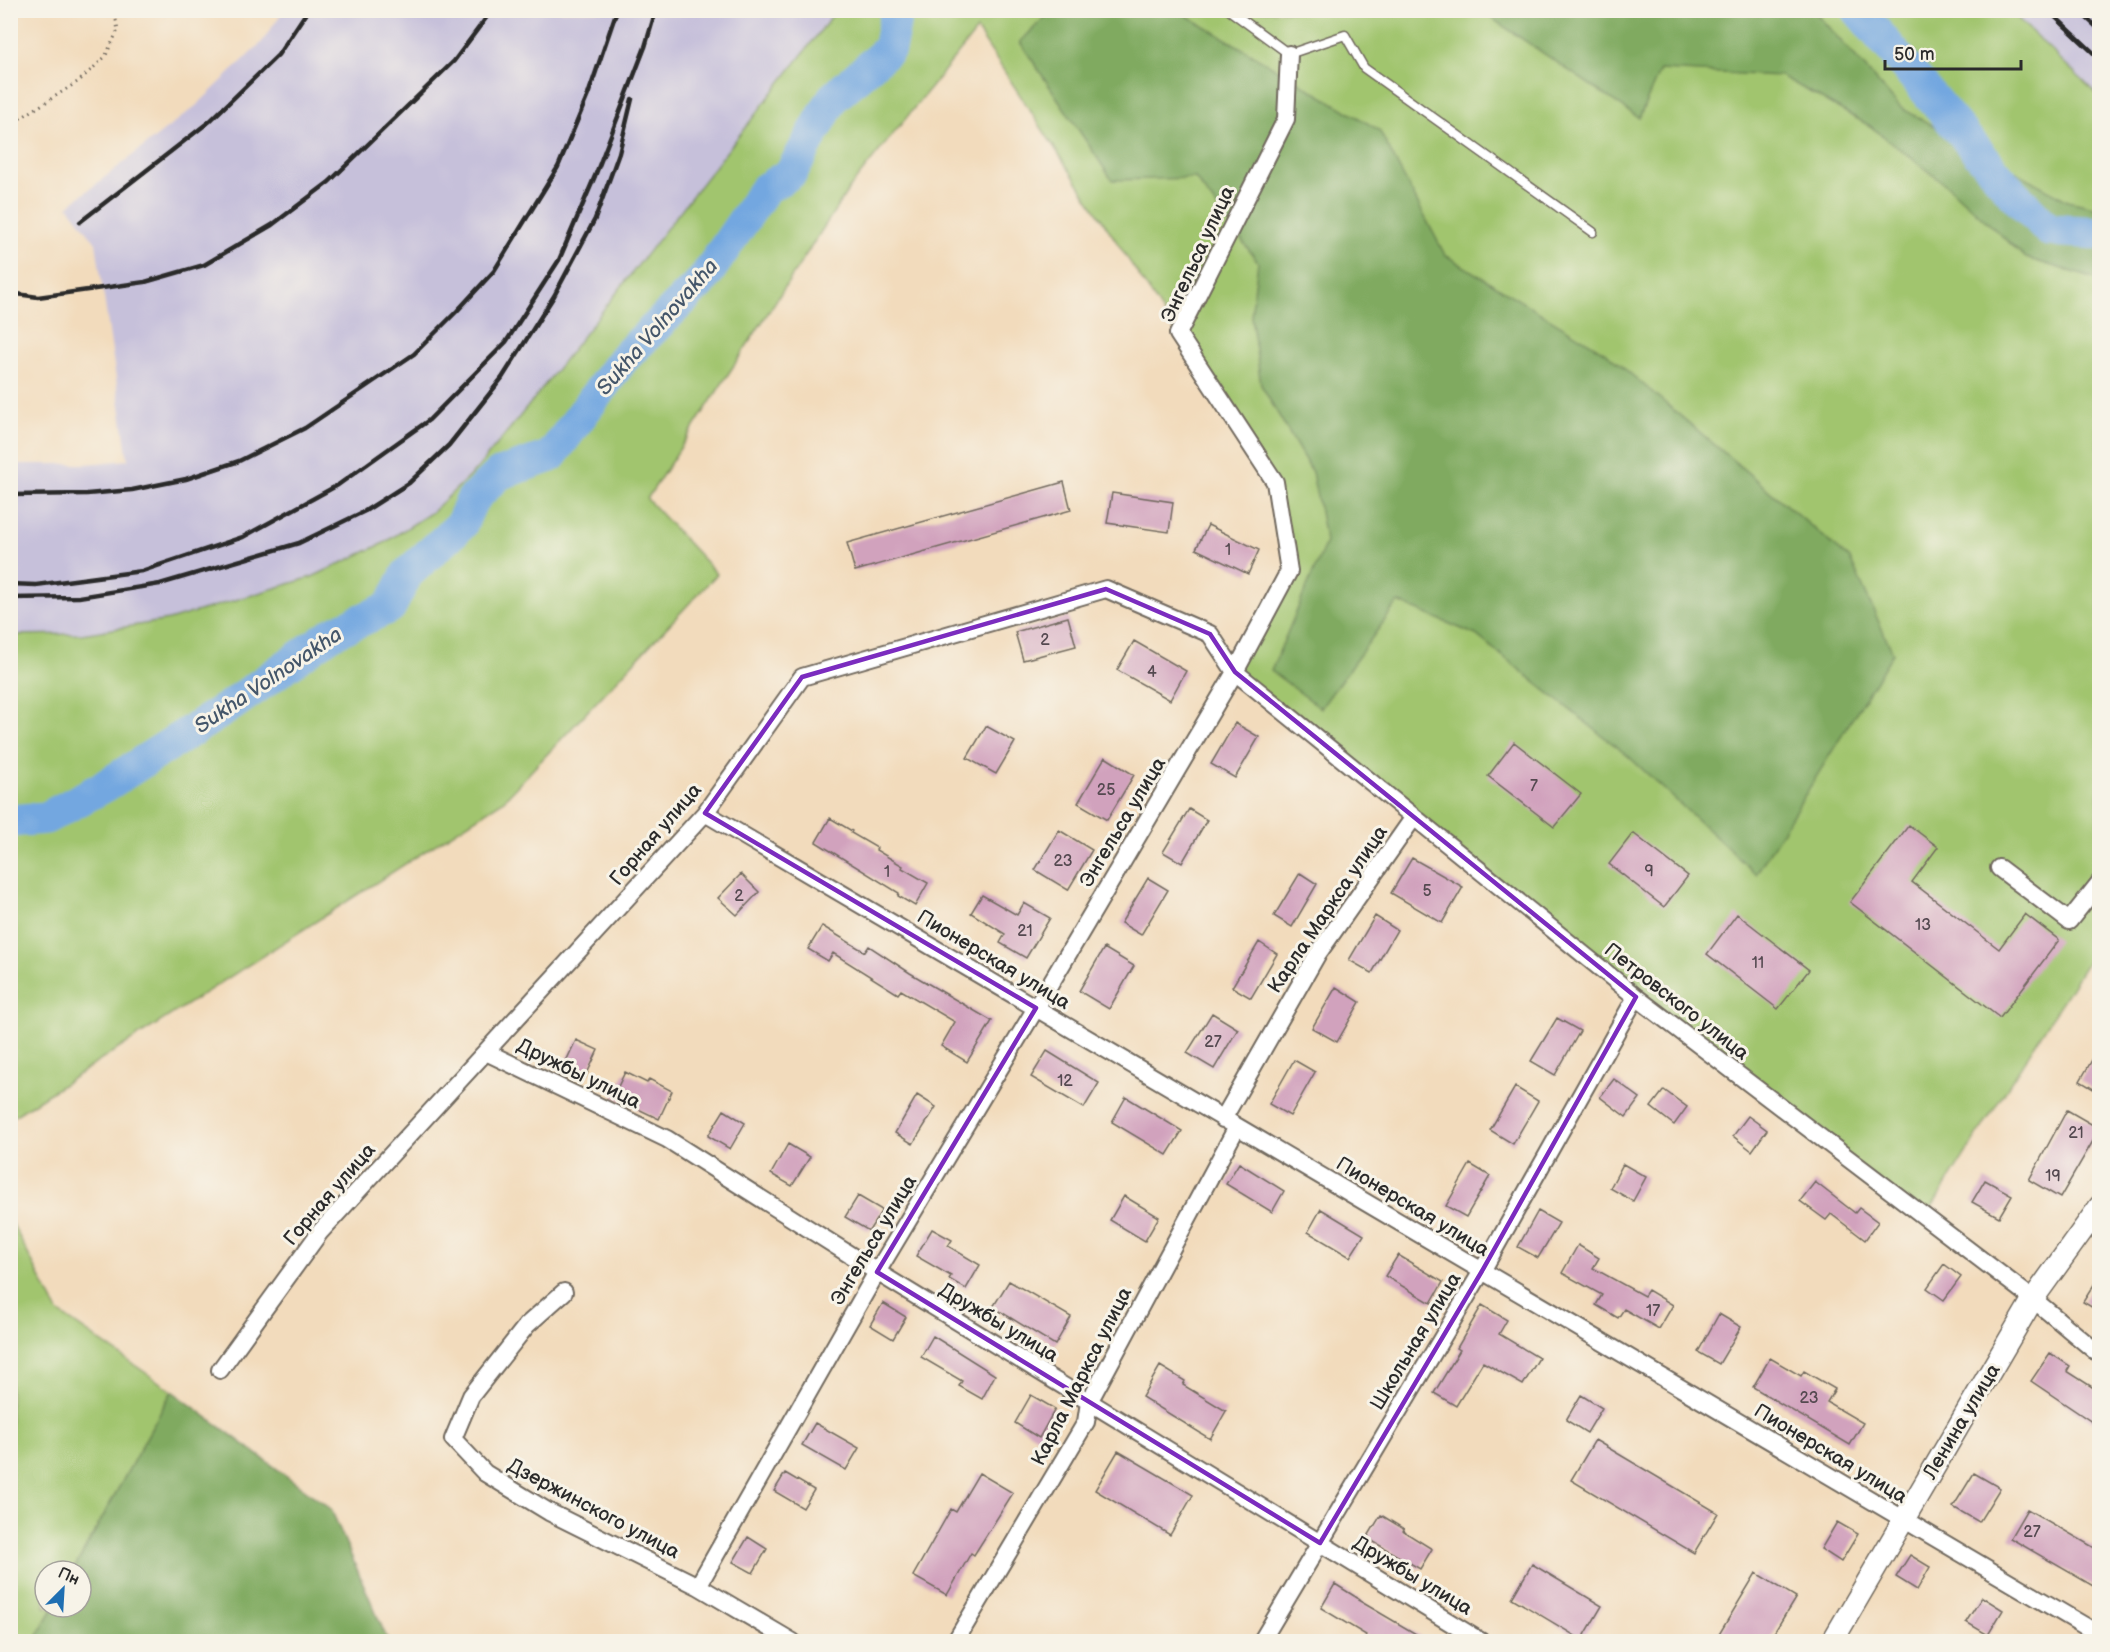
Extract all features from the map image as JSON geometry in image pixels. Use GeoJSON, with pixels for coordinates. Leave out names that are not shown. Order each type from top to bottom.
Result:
{"type":"FeatureCollection","features":[{"type":"Feature","properties":{"kind":"street","name":"Энгельса улица"},"geometry":{"type":"LineString","coordinates":[[698,1586],[877,1272],[1234,672],[1289,571],[1275,482],[1178,334],[1287,119],[1289,54]]}},
{"type":"Feature","properties":{"kind":"street","name":"Горная улица"},"geometry":{"type":"LineString","coordinates":[[220,1370],[320,1232],[705,813],[802,677],[1106,589],[1210,634],[1234,672]]}},
{"type":"Feature","properties":{"kind":"street","name":"Петровского улица"},"geometry":{"type":"LineString","coordinates":[[1234,672],[1636,997],[2033,1299],[2100,1355]]}},
{"type":"Feature","properties":{"kind":"street","name":"Пионерская улица"},"geometry":{"type":"LineString","coordinates":[[705,813],[2100,1635]]}},
{"type":"Feature","properties":{"kind":"street","name":"Карла Маркса улица"},"geometry":{"type":"LineString","coordinates":[[955,1641],[1086,1422],[1089,1402],[1317,955],[1413,817]]}},
{"type":"Feature","properties":{"kind":"street"},"geometry":{"type":"LineString","coordinates":[[1999,868],[2069,921],[2100,882]]}},
{"type":"Feature","properties":{"kind":"street","name":"Школьная улица"},"geometry":{"type":"LineString","coordinates":[[1261,1641],[1482,1271],[1636,997]]}},
{"type":"Feature","properties":{"kind":"street","name":"Дружбы улица"},"geometry":{"type":"LineString","coordinates":[[486,1052],[668,1139],[877,1272],[1482,1641]]}},
{"type":"Feature","properties":{"kind":"street","name":"Ленина улица"},"geometry":{"type":"LineString","coordinates":[[1832,1641],[2033,1299],[2100,1206]]}},
{"type":"Feature","properties":{"kind":"street","name":"Дзержинского улица"},"geometry":{"type":"LineString","coordinates":[[564,1292],[527,1325],[471,1396],[453,1438],[485,1473],[549,1512],[698,1586],[793,1641]]}},
{"type":"Feature","properties":{"kind":"lane"},"geometry":{"type":"LineString","coordinates":[[1229,10],[1289,54],[1345,35],[1364,68],[1593,232]]}},
{"type":"Feature","properties":{"kind":"path"},"geometry":{"type":"LineString","coordinates":[[10,125],[78,81],[105,57],[118,30],[114,10]]}},
{"type":"Feature","properties":{"kind":"highlighted area"},"geometry":{"type":"Polygon","coordinates":[[[1106,589],[1210,634],[1235,672],[1636,997],[1482,1271],[1320,1543],[877,1272],[1036,1008],[705,813],[802,677],[1106,589]]]}},
{"type":"Feature","properties":{"kind":"shaded area"},"geometry":{"type":"Polygon","coordinates":[[[283,11],[836,11],[533,400],[476,470],[432,512],[384,543],[312,577],[169,620],[82,634],[11,635],[10,464],[86,464],[128,460],[96,243],[68,206],[197,105],[262,42],[283,11]]]}},
{"type":"Feature","properties":{"kind":"shaded area"},"geometry":{"type":"Polygon","coordinates":[[[2010,11],[2099,11],[2099,96],[2010,11]]]}},
{"type":"Feature","properties":{"kind":"green space"},"geometry":{"type":"Polygon","coordinates":[[[836,11],[2010,11],[2099,96],[2099,943],[1925,1218],[1235,672],[1289,571],[1275,482],[977,30],[848,190],[647,499],[717,574],[503,801],[11,1118],[11,635],[82,634],[169,620],[312,577],[384,543],[432,512],[476,470],[533,400],[836,11]]]}},
{"type":"Feature","properties":{"kind":"green space"},"geometry":{"type":"Polygon","coordinates":[[[1051,11],[1179,11],[1379,130],[1445,255],[1606,353],[1850,559],[1893,653],[1756,874],[1628,756],[1476,635],[1398,602],[1321,708],[1271,671],[1326,542],[1312,472],[1261,385],[1251,316],[1258,262],[1195,178],[1112,180],[1020,42],[1051,11]]]}},
{"type":"Feature","properties":{"kind":"green space"},"geometry":{"type":"Polygon","coordinates":[[[1481,11],[1814,11],[1901,108],[2068,201],[2099,208],[2099,280],[2026,258],[1950,188],[1870,126],[1781,76],[1660,70],[1639,118],[1481,11]]]}},
{"type":"Feature","properties":{"kind":"green space"},"geometry":{"type":"Polygon","coordinates":[[[10,1219],[58,1312],[172,1391],[80,1559],[33,1559],[33,1619],[47,1619],[35,1641],[11,1641],[10,1219]]]}},
{"type":"Feature","properties":{"kind":"green space"},"geometry":{"type":"Polygon","coordinates":[[[172,1391],[331,1509],[388,1641],[35,1641],[47,1619],[93,1619],[93,1559],[80,1559],[172,1391]]]}},
{"type":"Feature","properties":{"kind":"building"},"geometry":{"type":"Polygon","coordinates":[[[1064,482],[1071,510],[855,571],[847,543],[1064,482]]]}},
{"type":"Feature","properties":{"kind":"building"},"geometry":{"type":"Polygon","coordinates":[[[1112,493],[1173,502],[1169,532],[1107,523],[1112,493]]]}},
{"type":"Feature","properties":{"kind":"building"},"geometry":{"type":"Polygon","coordinates":[[[1208,525],[1259,550],[1248,574],[1196,549],[1208,525]]]}},
{"type":"Feature","properties":{"kind":"building"},"geometry":{"type":"Polygon","coordinates":[[[1068,617],[1076,646],[1023,660],[1015,632],[1068,617]]]}},
{"type":"Feature","properties":{"kind":"building"},"geometry":{"type":"Polygon","coordinates":[[[1134,641],[1186,671],[1170,700],[1117,670],[1134,641]]]}},
{"type":"Feature","properties":{"kind":"building"},"geometry":{"type":"Polygon","coordinates":[[[1235,723],[1259,737],[1235,778],[1211,764],[1235,723]]]}},
{"type":"Feature","properties":{"kind":"building"},"geometry":{"type":"Polygon","coordinates":[[[986,726],[1015,742],[996,774],[967,758],[986,726]]]}},
{"type":"Feature","properties":{"kind":"building"},"geometry":{"type":"Polygon","coordinates":[[[1514,742],[1581,794],[1554,827],[1488,776],[1514,742]]]}},
{"type":"Feature","properties":{"kind":"building"},"geometry":{"type":"Polygon","coordinates":[[[1105,757],[1134,775],[1107,820],[1078,803],[1105,757]]]}},
{"type":"Feature","properties":{"kind":"building"},"geometry":{"type":"Polygon","coordinates":[[[1189,809],[1207,820],[1182,863],[1163,852],[1189,809]]]}},
{"type":"Feature","properties":{"kind":"building"},"geometry":{"type":"Polygon","coordinates":[[[830,818],[903,866],[902,868],[928,883],[915,906],[898,896],[899,893],[816,842],[830,818]]]}},
{"type":"Feature","properties":{"kind":"building"},"geometry":{"type":"Polygon","coordinates":[[[1909,825],[1938,847],[1912,882],[1999,949],[2025,914],[2059,940],[2000,1018],[1850,902],[1909,825]]]}},
{"type":"Feature","properties":{"kind":"building"},"geometry":{"type":"Polygon","coordinates":[[[1059,830],[1092,850],[1068,890],[1035,870],[1059,830]]]}},
{"type":"Feature","properties":{"kind":"building"},"geometry":{"type":"Polygon","coordinates":[[[1633,833],[1688,876],[1664,907],[1609,864],[1633,833]]]}},
{"type":"Feature","properties":{"kind":"building"},"geometry":{"type":"Polygon","coordinates":[[[1412,858],[1463,887],[1442,923],[1391,893],[1412,858]]]}},
{"type":"Feature","properties":{"kind":"building"},"geometry":{"type":"Polygon","coordinates":[[[1300,873],[1317,884],[1292,927],[1274,916],[1300,873]]]}},
{"type":"Feature","properties":{"kind":"building"},"geometry":{"type":"Polygon","coordinates":[[[741,874],[759,892],[737,915],[718,898],[741,874]]]}},
{"type":"Feature","properties":{"kind":"building"},"geometry":{"type":"Polygon","coordinates":[[[1148,878],[1168,890],[1141,935],[1121,923],[1148,878]]]}},
{"type":"Feature","properties":{"kind":"building"},"geometry":{"type":"Polygon","coordinates":[[[982,895],[1017,915],[1024,903],[1050,918],[1026,958],[1000,943],[1005,934],[971,913],[982,895]]]}},
{"type":"Feature","properties":{"kind":"building"},"geometry":{"type":"Polygon","coordinates":[[[1737,914],[1809,970],[1778,1009],[1707,954],[1737,914]]]}},
{"type":"Feature","properties":{"kind":"building"},"geometry":{"type":"Polygon","coordinates":[[[1375,916],[1397,930],[1372,973],[1349,960],[1375,916]]]}},
{"type":"Feature","properties":{"kind":"building"},"geometry":{"type":"Polygon","coordinates":[[[822,926],[865,952],[869,946],[992,1021],[967,1062],[941,1046],[955,1022],[901,990],[898,994],[833,953],[828,961],[808,949],[822,926]]]}},
{"type":"Feature","properties":{"kind":"building"},"geometry":{"type":"Polygon","coordinates":[[[1259,942],[1277,954],[1251,998],[1232,987],[1259,942]]]}},
{"type":"Feature","properties":{"kind":"building"},"geometry":{"type":"Polygon","coordinates":[[[1104,948],[1134,966],[1109,1009],[1079,991],[1104,948]]]}},
{"type":"Feature","properties":{"kind":"building"},"geometry":{"type":"Polygon","coordinates":[[[1336,987],[1360,1002],[1337,1042],[1312,1028],[1336,987]]]}},
{"type":"Feature","properties":{"kind":"building"},"geometry":{"type":"Polygon","coordinates":[[[1212,1013],[1238,1029],[1214,1069],[1187,1053],[1212,1013]]]}},
{"type":"Feature","properties":{"kind":"building"},"geometry":{"type":"Polygon","coordinates":[[[1557,1018],[1580,1031],[1555,1075],[1531,1061],[1557,1018]]]}},
{"type":"Feature","properties":{"kind":"building"},"geometry":{"type":"Polygon","coordinates":[[[576,1040],[598,1050],[585,1078],[563,1068],[576,1040]]]}},
{"type":"Feature","properties":{"kind":"building"},"geometry":{"type":"Polygon","coordinates":[[[2100,1046],[2100,1093],[2080,1081],[2100,1046]]]}},
{"type":"Feature","properties":{"kind":"building"},"geometry":{"type":"Polygon","coordinates":[[[1047,1051],[1099,1083],[1084,1108],[1031,1077],[1047,1051]]]}},
{"type":"Feature","properties":{"kind":"building"},"geometry":{"type":"Polygon","coordinates":[[[1294,1060],[1315,1072],[1290,1116],[1269,1104],[1294,1060]]]}},
{"type":"Feature","properties":{"kind":"building"},"geometry":{"type":"Polygon","coordinates":[[[625,1072],[647,1083],[649,1079],[672,1091],[659,1119],[613,1097],[625,1072]]]}},
{"type":"Feature","properties":{"kind":"building"},"geometry":{"type":"Polygon","coordinates":[[[1614,1079],[1640,1098],[1626,1117],[1600,1097],[1614,1079]]]}},
{"type":"Feature","properties":{"kind":"building"},"geometry":{"type":"Polygon","coordinates":[[[1515,1087],[1538,1101],[1513,1144],[1490,1130],[1515,1087]]]}},
{"type":"Feature","properties":{"kind":"building"},"geometry":{"type":"Polygon","coordinates":[[[1664,1090],[1687,1107],[1674,1125],[1651,1107],[1664,1090]]]}},
{"type":"Feature","properties":{"kind":"building"},"geometry":{"type":"Polygon","coordinates":[[[917,1095],[936,1107],[913,1144],[895,1133],[917,1095]]]}},
{"type":"Feature","properties":{"kind":"building"},"geometry":{"type":"Polygon","coordinates":[[[1126,1097],[1182,1131],[1167,1155],[1112,1122],[1126,1097]]]}},
{"type":"Feature","properties":{"kind":"building"},"geometry":{"type":"Polygon","coordinates":[[[724,1110],[745,1123],[730,1149],[708,1136],[724,1110]]]}},
{"type":"Feature","properties":{"kind":"building"},"geometry":{"type":"Polygon","coordinates":[[[2067,1110],[2100,1129],[2060,1198],[2029,1180],[2067,1110]]]}},
{"type":"Feature","properties":{"kind":"building"},"geometry":{"type":"Polygon","coordinates":[[[1748,1116],[1767,1130],[1752,1151],[1733,1136],[1748,1116]]]}},
{"type":"Feature","properties":{"kind":"building"},"geometry":{"type":"Polygon","coordinates":[[[788,1144],[810,1157],[792,1186],[771,1174],[788,1144]]]}},
{"type":"Feature","properties":{"kind":"building"},"geometry":{"type":"Polygon","coordinates":[[[1239,1163],[1284,1191],[1272,1212],[1226,1184],[1239,1163]]]}},
{"type":"Feature","properties":{"kind":"building"},"geometry":{"type":"Polygon","coordinates":[[[1470,1164],[1490,1176],[1466,1217],[1446,1206],[1470,1164]]]}},
{"type":"Feature","properties":{"kind":"building"},"geometry":{"type":"Polygon","coordinates":[[[1623,1164],[1646,1177],[1633,1201],[1610,1188],[1623,1164]]]}},
{"type":"Feature","properties":{"kind":"building"},"geometry":{"type":"Polygon","coordinates":[[[1985,1180],[2012,1195],[1999,1217],[1972,1202],[1985,1180]]]}},
{"type":"Feature","properties":{"kind":"building"},"geometry":{"type":"Polygon","coordinates":[[[1815,1182],[1855,1213],[1859,1208],[1878,1222],[1865,1240],[1831,1214],[1826,1220],[1800,1201],[1815,1182]]]}},
{"type":"Feature","properties":{"kind":"building"},"geometry":{"type":"Polygon","coordinates":[[[858,1196],[882,1210],[869,1231],[845,1217],[858,1196]]]}},
{"type":"Feature","properties":{"kind":"building"},"geometry":{"type":"Polygon","coordinates":[[[1124,1196],[1159,1217],[1145,1241],[1110,1220],[1124,1196]]]}},
{"type":"Feature","properties":{"kind":"building"},"geometry":{"type":"Polygon","coordinates":[[[1321,1209],[1364,1235],[1350,1257],[1308,1232],[1321,1209]]]}},
{"type":"Feature","properties":{"kind":"building"},"geometry":{"type":"Polygon","coordinates":[[[1538,1211],[1559,1223],[1538,1258],[1518,1247],[1538,1211]]]}},
{"type":"Feature","properties":{"kind":"building"},"geometry":{"type":"Polygon","coordinates":[[[932,1229],[952,1240],[948,1246],[980,1265],[966,1289],[949,1279],[951,1276],[916,1256],[932,1229]]]}},
{"type":"Feature","properties":{"kind":"building"},"geometry":{"type":"Polygon","coordinates":[[[1578,1245],[1599,1258],[1593,1268],[1644,1296],[1648,1290],[1673,1305],[1659,1329],[1624,1309],[1618,1318],[1596,1305],[1602,1295],[1562,1273],[1578,1245]]]}},
{"type":"Feature","properties":{"kind":"building"},"geometry":{"type":"Polygon","coordinates":[[[1398,1255],[1443,1282],[1431,1303],[1385,1276],[1398,1255]]]}},
{"type":"Feature","properties":{"kind":"building"},"geometry":{"type":"Polygon","coordinates":[[[1944,1264],[1961,1277],[1944,1300],[1927,1288],[1944,1264]]]}},
{"type":"Feature","properties":{"kind":"building"},"geometry":{"type":"Polygon","coordinates":[[[2100,1275],[2100,1312],[2083,1302],[2100,1275]]]}},
{"type":"Feature","properties":{"kind":"building"},"geometry":{"type":"Polygon","coordinates":[[[1009,1281],[1071,1317],[1055,1345],[993,1307],[1009,1281]]]}},
{"type":"Feature","properties":{"kind":"building"},"geometry":{"type":"Polygon","coordinates":[[[883,1303],[906,1317],[893,1339],[870,1325],[883,1303]]]}},
{"type":"Feature","properties":{"kind":"building"},"geometry":{"type":"Polygon","coordinates":[[[1482,1305],[1507,1320],[1499,1334],[1539,1358],[1523,1385],[1483,1362],[1456,1406],[1434,1393],[1460,1350],[1457,1348],[1482,1305]]]}},
{"type":"Feature","properties":{"kind":"building"},"geometry":{"type":"Polygon","coordinates":[[[1719,1314],[1741,1327],[1719,1364],[1698,1352],[1719,1314]]]}},
{"type":"Feature","properties":{"kind":"building"},"geometry":{"type":"Polygon","coordinates":[[[933,1336],[995,1375],[982,1399],[959,1386],[962,1381],[921,1357],[933,1336]]]}},
{"type":"Feature","properties":{"kind":"building"},"geometry":{"type":"Polygon","coordinates":[[[2050,1353],[2070,1366],[2067,1371],[2100,1392],[2100,1412],[2092,1422],[2031,1381],[2050,1353]]]}},
{"type":"Feature","properties":{"kind":"building"},"geometry":{"type":"Polygon","coordinates":[[[1770,1358],[1801,1376],[1804,1371],[1835,1389],[1827,1402],[1863,1423],[1850,1445],[1753,1387],[1770,1358]]]}},
{"type":"Feature","properties":{"kind":"building"},"geometry":{"type":"Polygon","coordinates":[[[1160,1366],[1185,1381],[1183,1385],[1226,1411],[1210,1439],[1142,1397],[1160,1366]]]}},
{"type":"Feature","properties":{"kind":"building"},"geometry":{"type":"Polygon","coordinates":[[[1031,1395],[1055,1409],[1039,1438],[1015,1423],[1031,1395]]]}},
{"type":"Feature","properties":{"kind":"building"},"geometry":{"type":"Polygon","coordinates":[[[1581,1395],[1602,1408],[1587,1433],[1566,1420],[1581,1395]]]}},
{"type":"Feature","properties":{"kind":"building"},"geometry":{"type":"Polygon","coordinates":[[[815,1423],[859,1448],[846,1470],[802,1445],[815,1423]]]}},
{"type":"Feature","properties":{"kind":"building"},"geometry":{"type":"Polygon","coordinates":[[[1595,1440],[1718,1513],[1694,1553],[1571,1480],[1595,1440]]]}},
{"type":"Feature","properties":{"kind":"building"},"geometry":{"type":"Polygon","coordinates":[[[1118,1451],[1193,1495],[1170,1535],[1095,1490],[1118,1451]]]}},
{"type":"Feature","properties":{"kind":"building"},"geometry":{"type":"Polygon","coordinates":[[[785,1473],[814,1490],[803,1508],[774,1491],[785,1473]]]}},
{"type":"Feature","properties":{"kind":"building"},"geometry":{"type":"Polygon","coordinates":[[[979,1473],[1013,1493],[974,1555],[971,1553],[947,1595],[913,1576],[951,1509],[956,1512],[979,1473]]]}},
{"type":"Feature","properties":{"kind":"building"},"geometry":{"type":"Polygon","coordinates":[[[1974,1473],[2000,1488],[1979,1522],[1953,1507],[1974,1473]]]}},
{"type":"Feature","properties":{"kind":"building"},"geometry":{"type":"Polygon","coordinates":[[[2027,1509],[2100,1551],[2100,1590],[2010,1538],[2027,1509]]]}},
{"type":"Feature","properties":{"kind":"building"},"geometry":{"type":"Polygon","coordinates":[[[1381,1515],[1432,1549],[1420,1569],[1367,1538],[1381,1515]]]}},
{"type":"Feature","properties":{"kind":"building"},"geometry":{"type":"Polygon","coordinates":[[[1837,1522],[1858,1534],[1841,1562],[1821,1549],[1837,1522]]]}},
{"type":"Feature","properties":{"kind":"building"},"geometry":{"type":"Polygon","coordinates":[[[748,1537],[767,1549],[753,1573],[733,1562],[748,1537]]]}},
{"type":"Feature","properties":{"kind":"building"},"geometry":{"type":"Polygon","coordinates":[[[1910,1555],[1930,1567],[1917,1590],[1896,1577],[1910,1555]]]}},
{"type":"Feature","properties":{"kind":"building"},"geometry":{"type":"Polygon","coordinates":[[[1532,1564],[1602,1606],[1582,1640],[1512,1598],[1532,1564]]]}},
{"type":"Feature","properties":{"kind":"building"},"geometry":{"type":"Polygon","coordinates":[[[1756,1573],[1796,1597],[1769,1641],[1715,1641],[1756,1573]]]}},
{"type":"Feature","properties":{"kind":"building"},"geometry":{"type":"Polygon","coordinates":[[[1335,1584],[1428,1641],[1363,1641],[1366,1635],[1321,1608],[1335,1584]]]}},
{"type":"Feature","properties":{"kind":"building"},"geometry":{"type":"Polygon","coordinates":[[[1982,1597],[2003,1610],[1988,1635],[1966,1622],[1982,1597]]]}},
{"type":"Feature","properties":{"kind":"waterway","name":"Sukha Volnovakha"},"geometry":{"type":"LineString","coordinates":[[10,821],[46,818],[105,786],[233,704],[331,634],[390,607],[407,574],[461,525],[472,500],[499,474],[551,456],[623,359],[703,280],[765,189],[791,173],[833,98],[889,49],[897,10]]}},
{"type":"Feature","properties":{"kind":"waterway","name":"Sukha Volnovakha"},"geometry":{"type":"LineString","coordinates":[[1858,10],[2010,190],[2049,230],[2100,233]]}},
{"type":"Feature","properties":{"kind":"railway"},"geometry":{"type":"LineString","coordinates":[[80,222],[210,121],[278,55],[308,10]]}},
{"type":"Feature","properties":{"kind":"railway"},"geometry":{"type":"LineString","coordinates":[[10,293],[38,297],[145,282],[204,265],[272,225],[329,182],[454,61],[492,10]]}},
{"type":"Feature","properties":{"kind":"railway"},"geometry":{"type":"LineString","coordinates":[[10,495],[87,494],[132,490],[186,479],[239,461],[305,428],[414,354],[494,271],[558,167],[588,95],[617,10]]}},
{"type":"Feature","properties":{"kind":"railway"},"geometry":{"type":"LineString","coordinates":[[10,584],[36,585],[142,571],[243,537],[338,485],[429,420],[506,342],[559,260],[595,176],[645,47],[656,10]]}},
{"type":"Feature","properties":{"kind":"railway"},"geometry":{"type":"LineString","coordinates":[[2048,10],[2100,59]]}},
{"type":"Feature","properties":{"kind":"railway"},"geometry":{"type":"LineString","coordinates":[[2078,10],[2100,30]]}},
{"type":"Feature","properties":{"kind":"railway"},"geometry":{"type":"LineString","coordinates":[[10,598],[79,597],[160,584],[299,543],[365,511],[409,483],[449,445],[502,378],[554,296],[595,219],[619,153],[632,99]]}}]}
